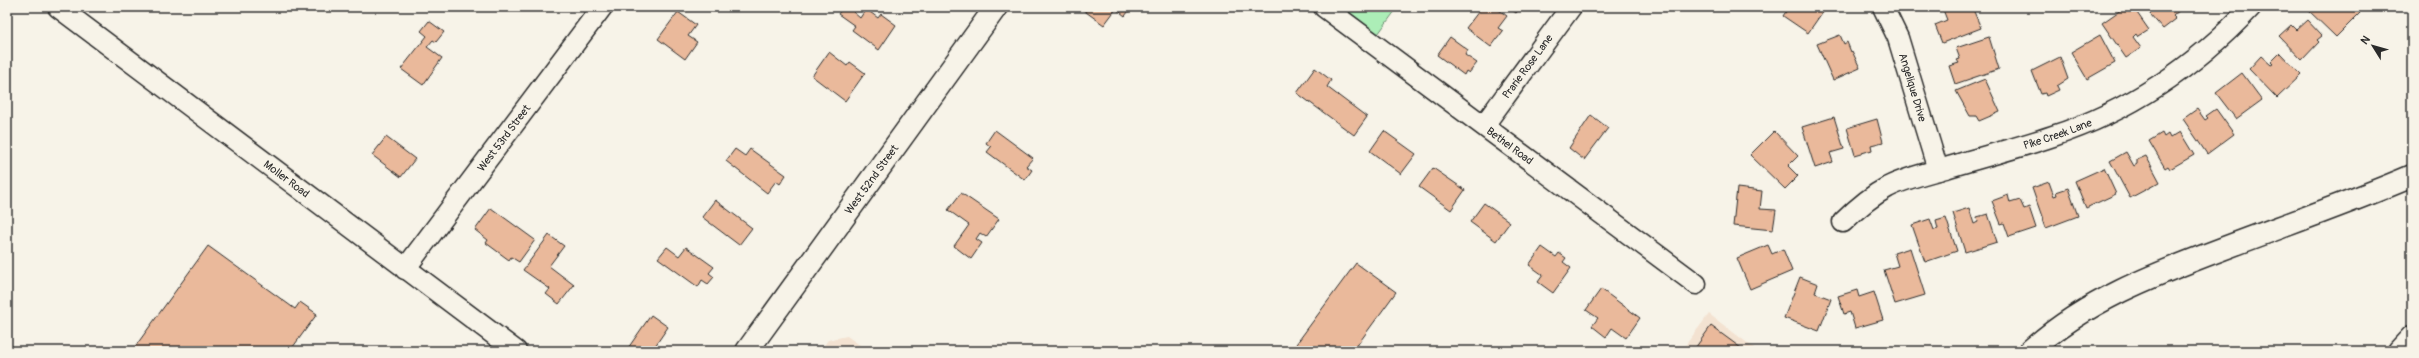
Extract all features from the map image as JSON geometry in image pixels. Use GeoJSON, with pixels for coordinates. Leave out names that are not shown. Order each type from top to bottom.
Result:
{"type":"FeatureCollection","features":[{"type":"Feature","properties":{"kind":"main road","name":"West 52nd Street"},"geometry":{"type":"LineString","coordinates":[[747,351],[996,7]]}},
{"type":"Feature","properties":{"kind":"main road"},"geometry":{"type":"LineString","coordinates":[[2030,351],[2044,338],[2085,309],[2142,279],[2412,176]]}},
{"type":"Feature","properties":{"kind":"main road"},"geometry":{"type":"LineString","coordinates":[[2399,351],[2412,337]]}},
{"type":"Feature","properties":{"kind":"street","name":"Moller Road"},"geometry":{"type":"LineString","coordinates":[[58,7],[516,351]]}},
{"type":"Feature","properties":{"kind":"street","name":"West 53rd Street"},"geometry":{"type":"LineString","coordinates":[[405,269],[602,7]]}},
{"type":"Feature","properties":{"kind":"street","name":"Bethel Road"},"geometry":{"type":"LineString","coordinates":[[1324,7],[1696,284]]}},
{"type":"Feature","properties":{"kind":"street","name":"Prarie Rose Lane"},"geometry":{"type":"LineString","coordinates":[[1484,125],[1571,7]]}},
{"type":"Feature","properties":{"kind":"street","name":"Angelique Drive"},"geometry":{"type":"LineString","coordinates":[[1883,7],[1898,38],[1938,170]]}},
{"type":"Feature","properties":{"kind":"street","name":"Pike Creek Lane"},"geometry":{"type":"LineString","coordinates":[[1843,222],[1866,200],[1888,187],[1938,170],[2052,137],[2117,109],[2183,69],[2207,50],[2251,7]]}},
{"type":"Feature","properties":{"kind":"shaded area"},"geometry":{"type":"Polygon","coordinates":[[[1709,314],[1758,351],[1681,351],[1709,314]]]}},
{"type":"Feature","properties":{"kind":"shaded area"},"geometry":{"type":"Polygon","coordinates":[[[847,336],[868,351],[820,351],[828,340],[847,336]]]}},
{"type":"Feature","properties":{"kind":"green space"},"geometry":{"type":"Polygon","coordinates":[[[1342,7],[1398,7],[1378,34],[1342,7]]]}},
{"type":"Feature","properties":{"kind":"building"},"geometry":{"type":"Polygon","coordinates":[[[843,7],[857,7],[853,12],[860,18],[866,9],[878,18],[881,14],[896,25],[879,50],[852,30],[855,26],[838,14],[843,7]]]}},
{"type":"Feature","properties":{"kind":"building"},"geometry":{"type":"Polygon","coordinates":[[[1079,7],[1132,7],[1125,16],[1116,9],[1104,25],[1079,7]]]}},
{"type":"Feature","properties":{"kind":"building"},"geometry":{"type":"Polygon","coordinates":[[[1482,7],[1495,7],[1507,16],[1498,28],[1503,31],[1491,47],[1466,28],[1482,7]]]}},
{"type":"Feature","properties":{"kind":"building"},"geometry":{"type":"Polygon","coordinates":[[[1508,7],[1521,7],[1516,13],[1508,7]]]}},
{"type":"Feature","properties":{"kind":"building"},"geometry":{"type":"Polygon","coordinates":[[[1789,7],[1826,7],[1808,33],[1783,16],[1789,7]]]}},
{"type":"Feature","properties":{"kind":"building"},"geometry":{"type":"Polygon","coordinates":[[[1942,7],[1972,7],[1981,28],[1942,43],[1935,25],[1947,20],[1942,7]]]}},
{"type":"Feature","properties":{"kind":"building"},"geometry":{"type":"Polygon","coordinates":[[[2125,7],[2133,7],[2149,30],[2138,37],[2136,34],[2133,37],[2141,48],[2126,58],[2102,23],[2125,7]]]}},
{"type":"Feature","properties":{"kind":"building"},"geometry":{"type":"Polygon","coordinates":[[[2144,7],[2183,7],[2173,16],[2176,19],[2163,29],[2144,7]]]}},
{"type":"Feature","properties":{"kind":"building"},"geometry":{"type":"Polygon","coordinates":[[[2354,7],[2360,13],[2336,37],[2306,8],[2354,7]]]}},
{"type":"Feature","properties":{"kind":"building"},"geometry":{"type":"Polygon","coordinates":[[[678,12],[696,25],[688,36],[697,42],[685,59],[658,39],[678,12]]]}},
{"type":"Feature","properties":{"kind":"building"},"geometry":{"type":"Polygon","coordinates":[[[2307,20],[2322,36],[2317,40],[2319,42],[2302,60],[2279,36],[2291,25],[2296,30],[2307,20]]]}},
{"type":"Feature","properties":{"kind":"building"},"geometry":{"type":"Polygon","coordinates":[[[429,21],[444,32],[436,42],[433,40],[427,47],[442,58],[423,85],[401,69],[427,36],[421,31],[429,21]]]}},
{"type":"Feature","properties":{"kind":"building"},"geometry":{"type":"Polygon","coordinates":[[[1840,35],[1844,44],[1847,42],[1860,68],[1833,80],[1817,44],[1840,35]]]}},
{"type":"Feature","properties":{"kind":"building"},"geometry":{"type":"Polygon","coordinates":[[[2100,35],[2115,63],[2087,79],[2071,52],[2100,35]]]}},
{"type":"Feature","properties":{"kind":"building"},"geometry":{"type":"Polygon","coordinates":[[[1450,37],[1468,50],[1465,55],[1477,63],[1469,73],[1466,71],[1464,75],[1437,55],[1450,37]]]}},
{"type":"Feature","properties":{"kind":"building"},"geometry":{"type":"Polygon","coordinates":[[[1989,37],[1999,69],[1955,84],[1949,66],[1959,63],[1957,60],[1960,59],[1956,48],[1989,37]]]}},
{"type":"Feature","properties":{"kind":"building"},"geometry":{"type":"Polygon","coordinates":[[[829,52],[847,66],[850,62],[865,73],[845,101],[812,76],[829,52]]]}},
{"type":"Feature","properties":{"kind":"building"},"geometry":{"type":"Polygon","coordinates":[[[2280,53],[2301,75],[2277,98],[2249,69],[2261,56],[2271,65],[2273,64],[2271,62],[2280,53]]]}},
{"type":"Feature","properties":{"kind":"building"},"geometry":{"type":"Polygon","coordinates":[[[2060,57],[2068,79],[2057,86],[2059,90],[2046,96],[2045,93],[2041,94],[2032,71],[2060,57]]]}},
{"type":"Feature","properties":{"kind":"building"},"geometry":{"type":"Polygon","coordinates":[[[1315,68],[1331,80],[1327,87],[1367,117],[1354,135],[1297,93],[1315,68]]]}},
{"type":"Feature","properties":{"kind":"building"},"geometry":{"type":"Polygon","coordinates":[[[2242,73],[2262,100],[2236,119],[2216,93],[2242,73]]]}},
{"type":"Feature","properties":{"kind":"building"},"geometry":{"type":"Polygon","coordinates":[[[1985,79],[2000,112],[1979,121],[1976,116],[1970,116],[1956,91],[1985,79]]]}},
{"type":"Feature","properties":{"kind":"building"},"geometry":{"type":"Polygon","coordinates":[[[2197,109],[2205,120],[2208,118],[2206,116],[2216,109],[2234,134],[2207,154],[2183,119],[2197,109]]]}},
{"type":"Feature","properties":{"kind":"building"},"geometry":{"type":"Polygon","coordinates":[[[1591,115],[1608,128],[1584,160],[1569,148],[1591,115]]]}},
{"type":"Feature","properties":{"kind":"building"},"geometry":{"type":"Polygon","coordinates":[[[1834,117],[1844,149],[1830,153],[1833,162],[1815,168],[1802,127],[1834,117]]]}},
{"type":"Feature","properties":{"kind":"building"},"geometry":{"type":"Polygon","coordinates":[[[1877,119],[1883,142],[1871,145],[1872,150],[1855,155],[1847,128],[1877,119]]]}},
{"type":"Feature","properties":{"kind":"building"},"geometry":{"type":"Polygon","coordinates":[[[995,130],[1033,158],[1026,166],[1032,170],[1025,180],[987,152],[991,147],[986,143],[995,130]]]}},
{"type":"Feature","properties":{"kind":"building"},"geometry":{"type":"Polygon","coordinates":[[[1384,131],[1416,154],[1401,174],[1370,151],[1384,131]]]}},
{"type":"Feature","properties":{"kind":"building"},"geometry":{"type":"Polygon","coordinates":[[[1774,131],[1798,156],[1788,166],[1798,176],[1785,189],[1750,155],[1774,131]]]}},
{"type":"Feature","properties":{"kind":"building"},"geometry":{"type":"Polygon","coordinates":[[[2180,132],[2194,155],[2170,169],[2168,166],[2165,168],[2149,141],[2162,133],[2164,137],[2168,134],[2170,138],[2180,132]]]}},
{"type":"Feature","properties":{"kind":"building"},"geometry":{"type":"Polygon","coordinates":[[[386,137],[415,159],[401,177],[372,155],[386,137]]]}},
{"type":"Feature","properties":{"kind":"building"},"geometry":{"type":"Polygon","coordinates":[[[735,149],[745,156],[750,149],[786,175],[780,184],[776,181],[767,193],[726,161],[735,149]]]}},
{"type":"Feature","properties":{"kind":"building"},"geometry":{"type":"Polygon","coordinates":[[[2126,152],[2134,166],[2137,164],[2137,160],[2146,156],[2160,182],[2130,198],[2110,161],[2126,152]]]}},
{"type":"Feature","properties":{"kind":"building"},"geometry":{"type":"Polygon","coordinates":[[[1433,168],[1465,190],[1451,210],[1419,187],[1433,168]]]}},
{"type":"Feature","properties":{"kind":"building"},"geometry":{"type":"Polygon","coordinates":[[[2104,168],[2116,194],[2086,208],[2075,181],[2104,168]]]}},
{"type":"Feature","properties":{"kind":"building"},"geometry":{"type":"Polygon","coordinates":[[[2049,182],[2054,196],[2057,195],[2056,192],[2068,188],[2078,216],[2046,228],[2032,188],[2049,182]]]}},
{"type":"Feature","properties":{"kind":"building"},"geometry":{"type":"Polygon","coordinates":[[[1737,188],[1762,191],[1760,209],[1776,210],[1773,230],[1733,226],[1737,188]]]}},
{"type":"Feature","properties":{"kind":"building"},"geometry":{"type":"Polygon","coordinates":[[[961,193],[999,219],[986,237],[980,233],[976,239],[982,243],[971,259],[954,246],[969,225],[948,210],[961,193]]]}},
{"type":"Feature","properties":{"kind":"building"},"geometry":{"type":"Polygon","coordinates":[[[2008,195],[2010,203],[2020,200],[2024,209],[2029,207],[2036,228],[2009,237],[2004,223],[2001,224],[1992,201],[2008,195]]]}},
{"type":"Feature","properties":{"kind":"building"},"geometry":{"type":"Polygon","coordinates":[[[715,200],[752,228],[739,245],[702,217],[715,200]]]}},
{"type":"Feature","properties":{"kind":"building"},"geometry":{"type":"Polygon","coordinates":[[[1484,203],[1510,222],[1496,241],[1470,222],[1484,203]]]}},
{"type":"Feature","properties":{"kind":"building"},"geometry":{"type":"Polygon","coordinates":[[[491,208],[535,240],[519,262],[511,257],[509,260],[486,243],[488,240],[475,230],[491,208]]]}},
{"type":"Feature","properties":{"kind":"building"},"geometry":{"type":"Polygon","coordinates":[[[1969,208],[1974,224],[1978,222],[1977,217],[1988,214],[1997,242],[1965,252],[1953,213],[1969,208]]]}},
{"type":"Feature","properties":{"kind":"building"},"geometry":{"type":"Polygon","coordinates":[[[1946,218],[1957,251],[1925,262],[1912,225],[1930,219],[1934,230],[1938,229],[1936,221],[1946,218]]]}},
{"type":"Feature","properties":{"kind":"building"},"geometry":{"type":"Polygon","coordinates":[[[549,235],[564,246],[549,266],[574,285],[559,304],[546,294],[550,289],[523,270],[549,235]]]}},
{"type":"Feature","properties":{"kind":"building"},"geometry":{"type":"Polygon","coordinates":[[[1768,245],[1772,254],[1783,249],[1792,271],[1750,289],[1737,258],[1768,245]]]}},
{"type":"Feature","properties":{"kind":"building"},"geometry":{"type":"Polygon","coordinates":[[[208,246],[295,309],[300,302],[317,314],[290,351],[132,351],[208,246]]]}},
{"type":"Feature","properties":{"kind":"building"},"geometry":{"type":"Polygon","coordinates":[[[667,247],[679,256],[686,247],[714,267],[709,273],[714,277],[708,284],[702,280],[698,287],[658,258],[667,247]]]}},
{"type":"Feature","properties":{"kind":"building"},"geometry":{"type":"Polygon","coordinates":[[[1542,247],[1556,257],[1559,253],[1566,258],[1563,262],[1571,268],[1553,293],[1538,282],[1543,275],[1529,265],[1542,247]]]}},
{"type":"Feature","properties":{"kind":"building"},"geometry":{"type":"Polygon","coordinates":[[[1910,248],[1925,295],[1895,304],[1884,270],[1898,266],[1894,253],[1910,248]]]}},
{"type":"Feature","properties":{"kind":"building"},"geometry":{"type":"Polygon","coordinates":[[[1356,263],[1396,292],[1353,351],[1291,351],[1356,263]]]}},
{"type":"Feature","properties":{"kind":"building"},"geometry":{"type":"Polygon","coordinates":[[[1800,277],[1818,284],[1815,293],[1831,299],[1819,331],[1784,318],[1800,277]]]}},
{"type":"Feature","properties":{"kind":"building"},"geometry":{"type":"Polygon","coordinates":[[[1601,289],[1640,318],[1626,338],[1612,328],[1606,337],[1592,326],[1598,318],[1586,310],[1601,289]]]}},
{"type":"Feature","properties":{"kind":"building"},"geometry":{"type":"Polygon","coordinates":[[[1857,290],[1859,297],[1874,292],[1883,320],[1855,328],[1850,312],[1844,314],[1838,296],[1857,290]]]}},
{"type":"Feature","properties":{"kind":"building"},"geometry":{"type":"Polygon","coordinates":[[[651,315],[668,327],[653,349],[626,351],[651,315]]]}},
{"type":"Feature","properties":{"kind":"building"},"geometry":{"type":"Polygon","coordinates":[[[1711,326],[1745,351],[1693,351],[1711,326]]]}}]}
